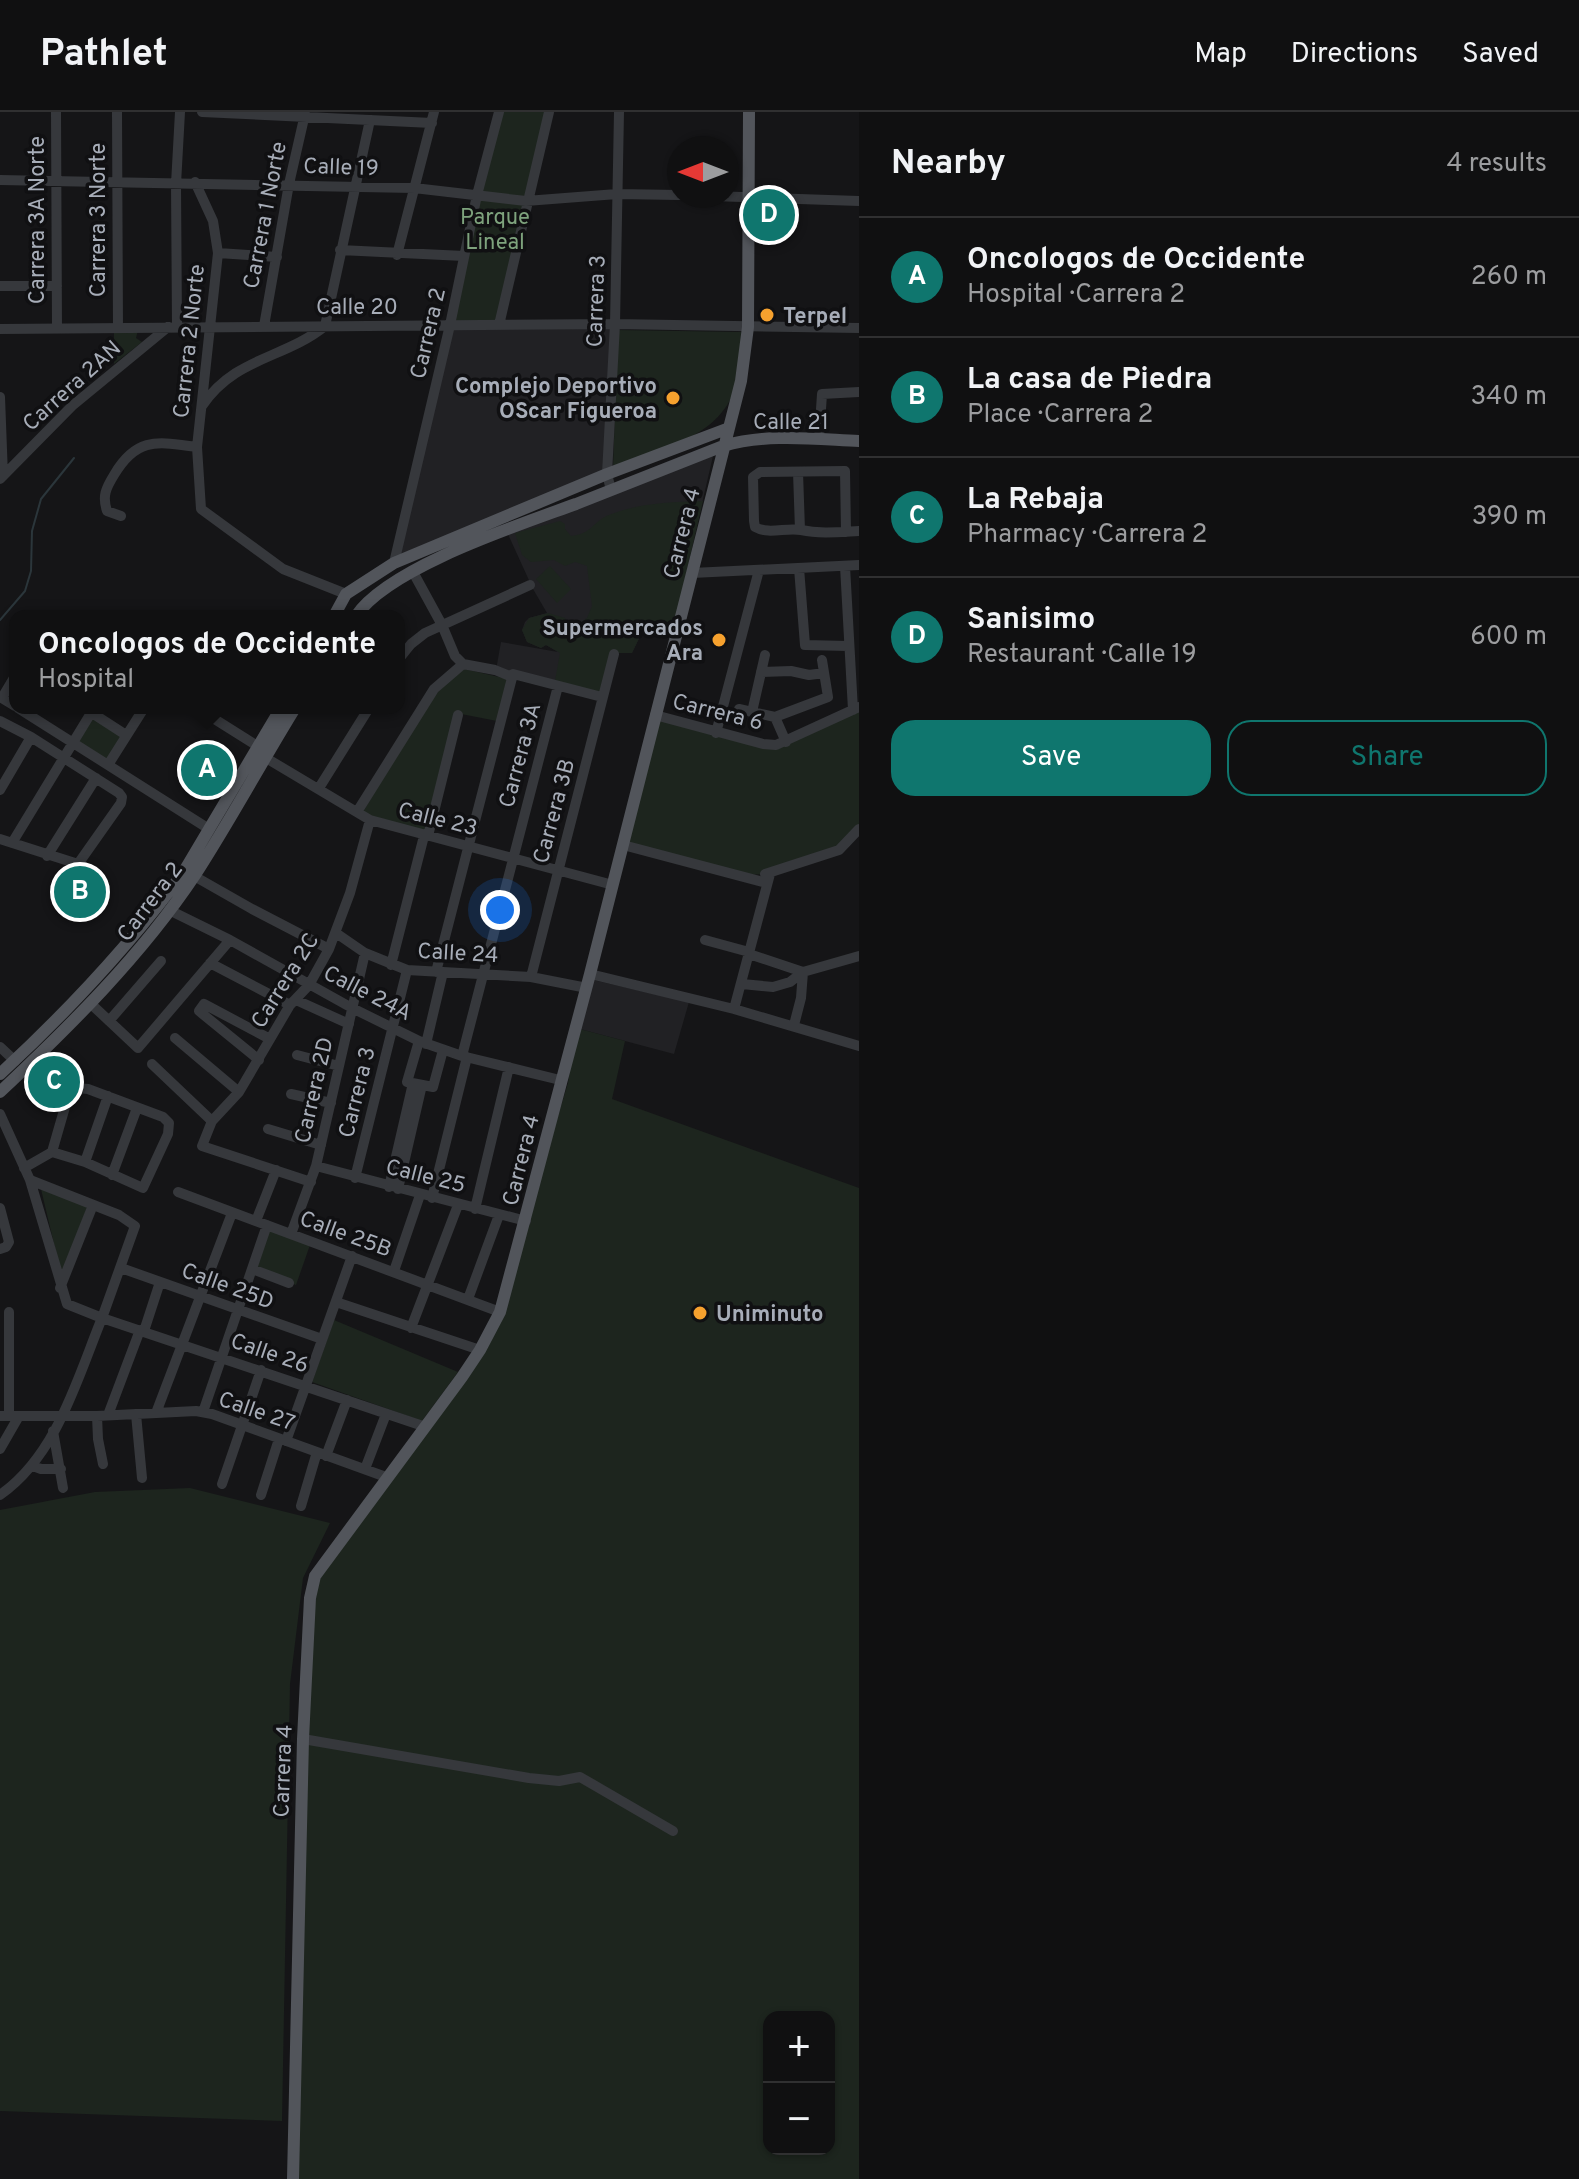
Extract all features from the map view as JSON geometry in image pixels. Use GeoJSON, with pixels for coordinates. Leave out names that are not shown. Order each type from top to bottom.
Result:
{"type":"FeatureCollection","features":[{"type":"Feature","properties":{"kind":"main road","name":"Carrera 4"},"geometry":{"type":"LineString","coordinates":[[293,2179],[303,1739],[310,1598],[315,1576],[480,1350],[500,1312],[587,988],[741,381],[748,327],[749,112]]}},
{"type":"Feature","properties":{"kind":"main road"},"geometry":{"type":"LineString","coordinates":[[337,610],[346,594],[394,563],[607,474],[729,428]]}},
{"type":"Feature","properties":{"kind":"main road","name":"Calle 21"},"geometry":{"type":"LineString","coordinates":[[723,446],[764,439],[859,441]]}},
{"type":"Feature","properties":{"kind":"main road"},"geometry":{"type":"LineString","coordinates":[[361,610],[376,594],[413,572],[506,530],[723,446]]}},
{"type":"Feature","properties":{"kind":"main road","name":"Carrera 2"},"geometry":{"type":"LineString","coordinates":[[0,1092],[90,1003],[169,910],[194,876],[262,752],[278,714]]}},
{"type":"Feature","properties":{"kind":"main road","name":"Carrera 2"},"geometry":{"type":"LineString","coordinates":[[0,1074],[59,1017],[153,912],[290,714]]}},
{"type":"Feature","properties":{"kind":"street","name":"Carrera 3A Norte"},"geometry":{"type":"LineString","coordinates":[[56,112],[57,328]]}},
{"type":"Feature","properties":{"kind":"street","name":"Carrera 3 Norte"},"geometry":{"type":"LineString","coordinates":[[117,112],[118,327]]}},
{"type":"Feature","properties":{"kind":"street"},"geometry":{"type":"LineString","coordinates":[[172,327],[180,112]]}},
{"type":"Feature","properties":{"kind":"street"},"geometry":{"type":"LineString","coordinates":[[202,112],[305,114],[370,120],[433,117],[397,255]]}},
{"type":"Feature","properties":{"kind":"street","name":"Carrera 2"},"geometry":{"type":"LineString","coordinates":[[394,563],[477,195],[499,112]]}},
{"type":"Feature","properties":{"kind":"street"},"geometry":{"type":"LineString","coordinates":[[499,325],[549,112]]}},
{"type":"Feature","properties":{"kind":"street","name":"Carrera 3"},"geometry":{"type":"LineString","coordinates":[[611,490],[607,474],[615,324],[619,112]]}},
{"type":"Feature","properties":{"kind":"street","name":"Carrera 1 Norte"},"geometry":{"type":"LineString","coordinates":[[264,326],[289,184],[305,114]]}},
{"type":"Feature","properties":{"kind":"street"},"geometry":{"type":"LineString","coordinates":[[200,408],[213,392],[242,368],[309,339],[325,326],[370,120]]}},
{"type":"Feature","properties":{"kind":"street","name":"Calle 19"},"geometry":{"type":"LineString","coordinates":[[0,180],[414,188],[526,201],[617,194],[667,195]]}},
{"type":"Feature","properties":{"kind":"street","name":"Carrera 2 Norte"},"geometry":{"type":"LineString","coordinates":[[195,182],[213,221],[218,253],[197,447],[201,509],[283,569],[346,594]]}},
{"type":"Feature","properties":{"kind":"street"},"geometry":{"type":"LineString","coordinates":[[739,197],[859,201]]}},
{"type":"Feature","properties":{"kind":"street"},"geometry":{"type":"LineString","coordinates":[[340,250],[464,256]]}},
{"type":"Feature","properties":{"kind":"street"},"geometry":{"type":"LineString","coordinates":[[218,253],[277,257]]}},
{"type":"Feature","properties":{"kind":"street"},"geometry":{"type":"LineString","coordinates":[[0,286],[57,286]]}},
{"type":"Feature","properties":{"kind":"street","name":"Calle 20"},"geometry":{"type":"LineString","coordinates":[[0,329],[615,324],[859,328]]}},
{"type":"Feature","properties":{"kind":"street","name":"Carrera 2AN"},"geometry":{"type":"LineString","coordinates":[[2,478],[72,406],[172,327]]}},
{"type":"Feature","properties":{"kind":"street"},"geometry":{"type":"LineString","coordinates":[[819,439],[822,394],[859,392]]}},
{"type":"Feature","properties":{"kind":"street"},"geometry":{"type":"LineString","coordinates":[[0,397],[2,478]]}},
{"type":"Feature","properties":{"kind":"street"},"geometry":{"type":"LineString","coordinates":[[121,516],[107,511],[104,501],[105,490],[125,456],[148,443],[197,447]]}},
{"type":"Feature","properties":{"kind":"street"},"geometry":{"type":"LineString","coordinates":[[846,532],[845,471],[760,472],[753,477],[755,527],[762,531],[800,530],[811,534],[846,532],[859,531]]}},
{"type":"Feature","properties":{"kind":"street"},"geometry":{"type":"LineString","coordinates":[[798,472],[800,530]]}},
{"type":"Feature","properties":{"kind":"street"},"geometry":{"type":"LineString","coordinates":[[692,573],[859,565]]}},
{"type":"Feature","properties":{"kind":"street"},"geometry":{"type":"LineString","coordinates":[[845,566],[848,646],[856,708]]}},
{"type":"Feature","properties":{"kind":"street"},"geometry":{"type":"LineString","coordinates":[[799,568],[805,645],[848,646]]}},
{"type":"Feature","properties":{"kind":"street"},"geometry":{"type":"LineString","coordinates":[[716,733],[759,570]]}},
{"type":"Feature","properties":{"kind":"street"},"geometry":{"type":"LineString","coordinates":[[413,572],[455,656],[463,664],[602,697]]}},
{"type":"Feature","properties":{"kind":"street"},"geometry":{"type":"LineString","coordinates":[[405,652],[417,639],[442,625],[530,585]]}},
{"type":"Feature","properties":{"kind":"street","name":"Carrera 3B"},"geometry":{"type":"LineString","coordinates":[[531,977],[614,654]]}},
{"type":"Feature","properties":{"kind":"street"},"geometry":{"type":"LineString","coordinates":[[752,712],[765,655]]}},
{"type":"Feature","properties":{"kind":"street"},"geometry":{"type":"LineString","coordinates":[[739,709],[775,717],[828,697],[822,660]]}},
{"type":"Feature","properties":{"kind":"street"},"geometry":{"type":"LineString","coordinates":[[357,812],[434,689],[463,664]]}},
{"type":"Feature","properties":{"kind":"street"},"geometry":{"type":"LineString","coordinates":[[761,672],[824,673]]}},
{"type":"Feature","properties":{"kind":"street"},"geometry":{"type":"LineString","coordinates":[[443,1050],[433,1087],[407,1082],[422,1042],[512,676]]}},
{"type":"Feature","properties":{"kind":"street"},"geometry":{"type":"LineString","coordinates":[[9,686],[2,698],[9,702]]}},
{"type":"Feature","properties":{"kind":"street","name":"Carrera 3A"},"geometry":{"type":"LineString","coordinates":[[483,973],[558,686]]}},
{"type":"Feature","properties":{"kind":"street","name":"Carrera 6"},"geometry":{"type":"LineString","coordinates":[[655,715],[763,744],[786,742],[856,708]]}},
{"type":"Feature","properties":{"kind":"street"},"geometry":{"type":"LineString","coordinates":[[27,714],[209,829]]}},
{"type":"Feature","properties":{"kind":"street"},"geometry":{"type":"LineString","coordinates":[[35,719],[38,714]]}},
{"type":"Feature","properties":{"kind":"street"},"geometry":{"type":"LineString","coordinates":[[12,843],[91,714]]}},
{"type":"Feature","properties":{"kind":"street"},"geometry":{"type":"LineString","coordinates":[[98,714],[126,735]]}},
{"type":"Feature","properties":{"kind":"street"},"geometry":{"type":"LineString","coordinates":[[108,765],[140,714]]}},
{"type":"Feature","properties":{"kind":"street","name":"Calle 23"},"geometry":{"type":"LineString","coordinates":[[206,714],[370,820],[613,885]]}},
{"type":"Feature","properties":{"kind":"street"},"geometry":{"type":"LineString","coordinates":[[319,788],[365,714]]}},
{"type":"Feature","properties":{"kind":"street"},"geometry":{"type":"LineString","coordinates":[[391,965],[458,715]]}},
{"type":"Feature","properties":{"kind":"street"},"geometry":{"type":"LineString","coordinates":[[775,717],[786,742]]}},
{"type":"Feature","properties":{"kind":"street"},"geometry":{"type":"LineString","coordinates":[[0,721],[31,737],[122,797],[121,803],[78,864],[0,839]]}},
{"type":"Feature","properties":{"kind":"street"},"geometry":{"type":"LineString","coordinates":[[0,790],[31,737]]}},
{"type":"Feature","properties":{"kind":"street"},"geometry":{"type":"LineString","coordinates":[[47,856],[96,778]]}},
{"type":"Feature","properties":{"kind":"street","name":"Carrera 2C"},"geometry":{"type":"LineString","coordinates":[[276,1170],[202,1146],[212,1121],[239,1092],[329,949],[370,820]]}},
{"type":"Feature","properties":{"kind":"street"},"geometry":{"type":"LineString","coordinates":[[623,845],[736,875],[768,878],[839,850],[859,829]]}},
{"type":"Feature","properties":{"kind":"street"},"geometry":{"type":"LineString","coordinates":[[194,876],[329,949]]}},
{"type":"Feature","properties":{"kind":"street"},"geometry":{"type":"LineString","coordinates":[[734,1009],[768,878]]}},
{"type":"Feature","properties":{"kind":"street","name":"Calle 24A"},"geometry":{"type":"LineString","coordinates":[[169,910],[422,1042],[560,1080]]}},
{"type":"Feature","properties":{"kind":"street","name":"Calle 24"},"geometry":{"type":"LineString","coordinates":[[336,933],[365,953],[407,970],[531,977],[587,988]]}},
{"type":"Feature","properties":{"kind":"street"},"geometry":{"type":"LineString","coordinates":[[90,1003],[138,1048],[230,940]]}},
{"type":"Feature","properties":{"kind":"street"},"geometry":{"type":"LineString","coordinates":[[705,940],[803,972]]}},
{"type":"Feature","properties":{"kind":"street","name":"Carrera 2D"},"geometry":{"type":"LineString","coordinates":[[291,1234],[316,1166],[365,953]]}},
{"type":"Feature","properties":{"kind":"street"},"geometry":{"type":"LineString","coordinates":[[742,984],[773,987],[790,982],[803,972],[859,956]]}},
{"type":"Feature","properties":{"kind":"street"},"geometry":{"type":"LineString","coordinates":[[109,1021],[161,961]]}},
{"type":"Feature","properties":{"kind":"street"},"geometry":{"type":"LineString","coordinates":[[210,963],[293,1003],[349,1024]]}},
{"type":"Feature","properties":{"kind":"street","name":"Carrera 3"},"geometry":{"type":"LineString","coordinates":[[355,1178],[407,970]]}},
{"type":"Feature","properties":{"kind":"street"},"geometry":{"type":"LineString","coordinates":[[794,1025],[803,972]]}},
{"type":"Feature","properties":{"kind":"street"},"geometry":{"type":"LineString","coordinates":[[432,1198],[483,973]]}},
{"type":"Feature","properties":{"kind":"street"},"geometry":{"type":"LineString","coordinates":[[590,974],[794,1025],[859,1046]]}},
{"type":"Feature","properties":{"kind":"street"},"geometry":{"type":"LineString","coordinates":[[259,1060],[199,1011],[204,1004],[270,1039]]}},
{"type":"Feature","properties":{"kind":"street"},"geometry":{"type":"LineString","coordinates":[[175,1038],[239,1092]]}},
{"type":"Feature","properties":{"kind":"street"},"geometry":{"type":"LineString","coordinates":[[0,1047],[15,1061]]}},
{"type":"Feature","properties":{"kind":"street"},"geometry":{"type":"LineString","coordinates":[[297,1055],[339,1066]]}},
{"type":"Feature","properties":{"kind":"street"},"geometry":{"type":"LineString","coordinates":[[152,1064],[212,1121]]}},
{"type":"Feature","properties":{"kind":"street"},"geometry":{"type":"LineString","coordinates":[[475,1209],[509,1067]]}},
{"type":"Feature","properties":{"kind":"street"},"geometry":{"type":"LineString","coordinates":[[394,1188],[418,1084]]}},
{"type":"Feature","properties":{"kind":"street"},"geometry":{"type":"LineString","coordinates":[[24,1168],[52,1152],[69,1093],[77,1088],[108,1096],[163,1117],[169,1123],[168,1134],[143,1188],[85,1162],[52,1152]]}},
{"type":"Feature","properties":{"kind":"street"},"geometry":{"type":"LineString","coordinates":[[291,1094],[331,1103]]}},
{"type":"Feature","properties":{"kind":"street"},"geometry":{"type":"LineString","coordinates":[[85,1162],[108,1096]]}},
{"type":"Feature","properties":{"kind":"street"},"geometry":{"type":"LineString","coordinates":[[112,1175],[137,1108]]}},
{"type":"Feature","properties":{"kind":"street"},"geometry":{"type":"LineString","coordinates":[[0,1114],[30,1180],[60,1288]]}},
{"type":"Feature","properties":{"kind":"street"},"geometry":{"type":"LineString","coordinates":[[268,1129],[321,1145]]}},
{"type":"Feature","properties":{"kind":"street","name":"Calle 25"},"geometry":{"type":"LineString","coordinates":[[316,1166],[526,1221]]}},
{"type":"Feature","properties":{"kind":"street"},"geometry":{"type":"LineString","coordinates":[[203,1412],[252,1269],[276,1170],[311,1182]]}},
{"type":"Feature","properties":{"kind":"street"},"geometry":{"type":"LineString","coordinates":[[0,1495],[33,1466],[53,1431],[102,1318],[135,1226],[119,1215],[30,1180]]}},
{"type":"Feature","properties":{"kind":"street","name":"Calle 25B"},"geometry":{"type":"LineString","coordinates":[[178,1192],[500,1312]]}},
{"type":"Feature","properties":{"kind":"street"},"geometry":{"type":"LineString","coordinates":[[394,1271],[420,1195]]}},
{"type":"Feature","properties":{"kind":"street"},"geometry":{"type":"LineString","coordinates":[[60,1288],[93,1205]]}},
{"type":"Feature","properties":{"kind":"street"},"geometry":{"type":"LineString","coordinates":[[412,1325],[458,1205]]}},
{"type":"Feature","properties":{"kind":"street"},"geometry":{"type":"LineString","coordinates":[[0,1208],[9,1242],[0,1249]]}},
{"type":"Feature","properties":{"kind":"street"},"geometry":{"type":"LineString","coordinates":[[156,1413],[232,1213]]}},
{"type":"Feature","properties":{"kind":"street"},"geometry":{"type":"LineString","coordinates":[[468,1299],[499,1215]]}},
{"type":"Feature","properties":{"kind":"street"},"geometry":{"type":"LineString","coordinates":[[261,1495],[306,1386],[352,1256]]}},
{"type":"Feature","properties":{"kind":"street","name":"Calle 25D"},"geometry":{"type":"LineString","coordinates":[[121,1268],[322,1339]]}},
{"type":"Feature","properties":{"kind":"street"},"geometry":{"type":"LineString","coordinates":[[252,1269],[289,1283]]}},
{"type":"Feature","properties":{"kind":"street"},"geometry":{"type":"LineString","coordinates":[[103,1464],[98,1439],[103,1415],[160,1282]]}},
{"type":"Feature","properties":{"kind":"street","name":"Calle 26"},"geometry":{"type":"LineString","coordinates":[[60,1288],[67,1304],[102,1318],[423,1426]]}},
{"type":"Feature","properties":{"kind":"street"},"geometry":{"type":"LineString","coordinates":[[337,1299],[480,1350]]}},
{"type":"Feature","properties":{"kind":"street"},"geometry":{"type":"LineString","coordinates":[[0,1449],[9,1416],[9,1312]]}},
{"type":"Feature","properties":{"kind":"street"},"geometry":{"type":"LineString","coordinates":[[222,1484],[261,1370]]}},
{"type":"Feature","properties":{"kind":"street"},"geometry":{"type":"LineString","coordinates":[[301,1506],[347,1400]]}},
{"type":"Feature","properties":{"kind":"street","name":"Calle 27"},"geometry":{"type":"LineString","coordinates":[[9,1416],[203,1412],[386,1477]]}},
{"type":"Feature","properties":{"kind":"street"},"geometry":{"type":"LineString","coordinates":[[136,1414],[142,1478]]}},
{"type":"Feature","properties":{"kind":"street"},"geometry":{"type":"LineString","coordinates":[[365,1469],[386,1414]]}},
{"type":"Feature","properties":{"kind":"street"},"geometry":{"type":"LineString","coordinates":[[53,1431],[63,1488]]}},
{"type":"Feature","properties":{"kind":"street"},"geometry":{"type":"LineString","coordinates":[[33,1466],[61,1469]]}},
{"type":"Feature","properties":{"kind":"street"},"geometry":{"type":"LineString","coordinates":[[303,1739],[529,1778],[559,1781],[580,1777],[673,1831]]}},
{"type":"Feature","properties":{"kind":"shaded area"},"geometry":{"type":"Polygon","coordinates":[[[615,324],[607,474],[394,563],[450,325],[615,324]]]}},
{"type":"Feature","properties":{"kind":"shaded area"},"geometry":{"type":"Polygon","coordinates":[[[713,456],[673,629],[647,622],[632,653],[611,653],[600,695],[496,670],[501,642],[558,652],[546,645],[541,648],[527,642],[522,630],[525,622],[547,613],[506,530],[713,456]]]}},
{"type":"Feature","properties":{"kind":"shaded area"},"geometry":{"type":"Polygon","coordinates":[[[589,979],[689,1002],[674,1054],[576,1028],[589,979]]]}},
{"type":"Feature","properties":{"kind":"green space","name":"Parque Lineal"},"geometry":{"type":"Polygon","coordinates":[[[499,112],[549,112],[499,325],[450,325],[499,112]]]}},
{"type":"Feature","properties":{"kind":"green space"},"geometry":{"type":"Polygon","coordinates":[[[138,330],[136,338],[142,342],[114,364],[114,331],[138,330]]]}},
{"type":"Feature","properties":{"kind":"green space","name":"Complejo Deportivo OScar Figueroa"},"geometry":{"type":"Polygon","coordinates":[[[618,330],[741,332],[737,382],[730,401],[718,416],[687,439],[613,467],[618,330]]]}},
{"type":"Feature","properties":{"kind":"green space"},"geometry":{"type":"Polygon","coordinates":[[[703,501],[673,629],[647,622],[632,653],[611,653],[600,695],[555,681],[560,653],[546,645],[541,648],[527,642],[522,630],[529,618],[548,613],[565,618],[571,630],[587,618],[592,606],[587,566],[575,562],[565,566],[554,560],[531,562],[522,555],[515,533],[560,521],[571,536],[583,533],[609,515],[632,508],[703,501]]]}},
{"type":"Feature","properties":{"kind":"green space"},"geometry":{"type":"Polygon","coordinates":[[[550,566],[571,589],[557,603],[536,579],[550,566]]]}},
{"type":"Feature","properties":{"kind":"green space"},"geometry":{"type":"Polygon","coordinates":[[[464,669],[508,679],[497,721],[456,713],[424,832],[380,821],[363,812],[420,715],[449,681],[464,669]]]}},
{"type":"Feature","properties":{"kind":"green space"},"geometry":{"type":"Polygon","coordinates":[[[859,707],[859,829],[848,843],[770,874],[736,875],[623,845],[655,715],[776,745],[859,707]]]}},
{"type":"Feature","properties":{"kind":"green space"},"geometry":{"type":"Polygon","coordinates":[[[94,714],[124,734],[107,760],[78,741],[94,714]]]}},
{"type":"Feature","properties":{"kind":"green space"},"geometry":{"type":"Polygon","coordinates":[[[576,1028],[625,1041],[612,1099],[859,1188],[859,2179],[293,2179],[306,1673],[320,1567],[481,1350],[526,1221],[568,1083],[576,1028]]]}},
{"type":"Feature","properties":{"kind":"green space"},"geometry":{"type":"Polygon","coordinates":[[[41,1189],[88,1205],[64,1269],[60,1269],[41,1189]]]}},
{"type":"Feature","properties":{"kind":"green space"},"geometry":{"type":"Polygon","coordinates":[[[269,1229],[310,1245],[296,1285],[254,1268],[269,1229]]]}},
{"type":"Feature","properties":{"kind":"green space"},"geometry":{"type":"Polygon","coordinates":[[[334,1320],[458,1372],[422,1421],[312,1382],[334,1320]]]}},
{"type":"Feature","properties":{"kind":"green space"},"geometry":{"type":"Polygon","coordinates":[[[190,1488],[330,1523],[303,1578],[290,1684],[282,2121],[0,2111],[0,1510],[95,1492],[190,1488]]]}},
{"type":"Feature","properties":{"kind":"waterway"},"geometry":{"type":"LineString","coordinates":[[0,620],[25,591],[31,571],[32,531],[41,499],[74,458]]}},
{"type":"Feature","properties":{"kind":"place","name":"Sanisimo"},"geometry":{"type":"Point","coordinates":[769,215]}},
{"type":"Feature","properties":{"kind":"place","name":"Terpel"},"geometry":{"type":"Point","coordinates":[767,315]}},
{"type":"Feature","properties":{"kind":"place","name":"Complejo Deportivo OScar Figueroa"},"geometry":{"type":"Point","coordinates":[673,398]}},
{"type":"Feature","properties":{"kind":"place","name":"Supermercados Ara"},"geometry":{"type":"Point","coordinates":[719,640]}},
{"type":"Feature","properties":{"kind":"place","name":"Oncologos de Occidente"},"geometry":{"type":"Point","coordinates":[207,770]}},
{"type":"Feature","properties":{"kind":"place","name":"La casa de Piedra"},"geometry":{"type":"Point","coordinates":[80,892]}},
{"type":"Feature","properties":{"kind":"place","name":"La Rebaja"},"geometry":{"type":"Point","coordinates":[54,1082]}},
{"type":"Feature","properties":{"kind":"place","name":"Uniminuto"},"geometry":{"type":"Point","coordinates":[700,1313]}}]}
